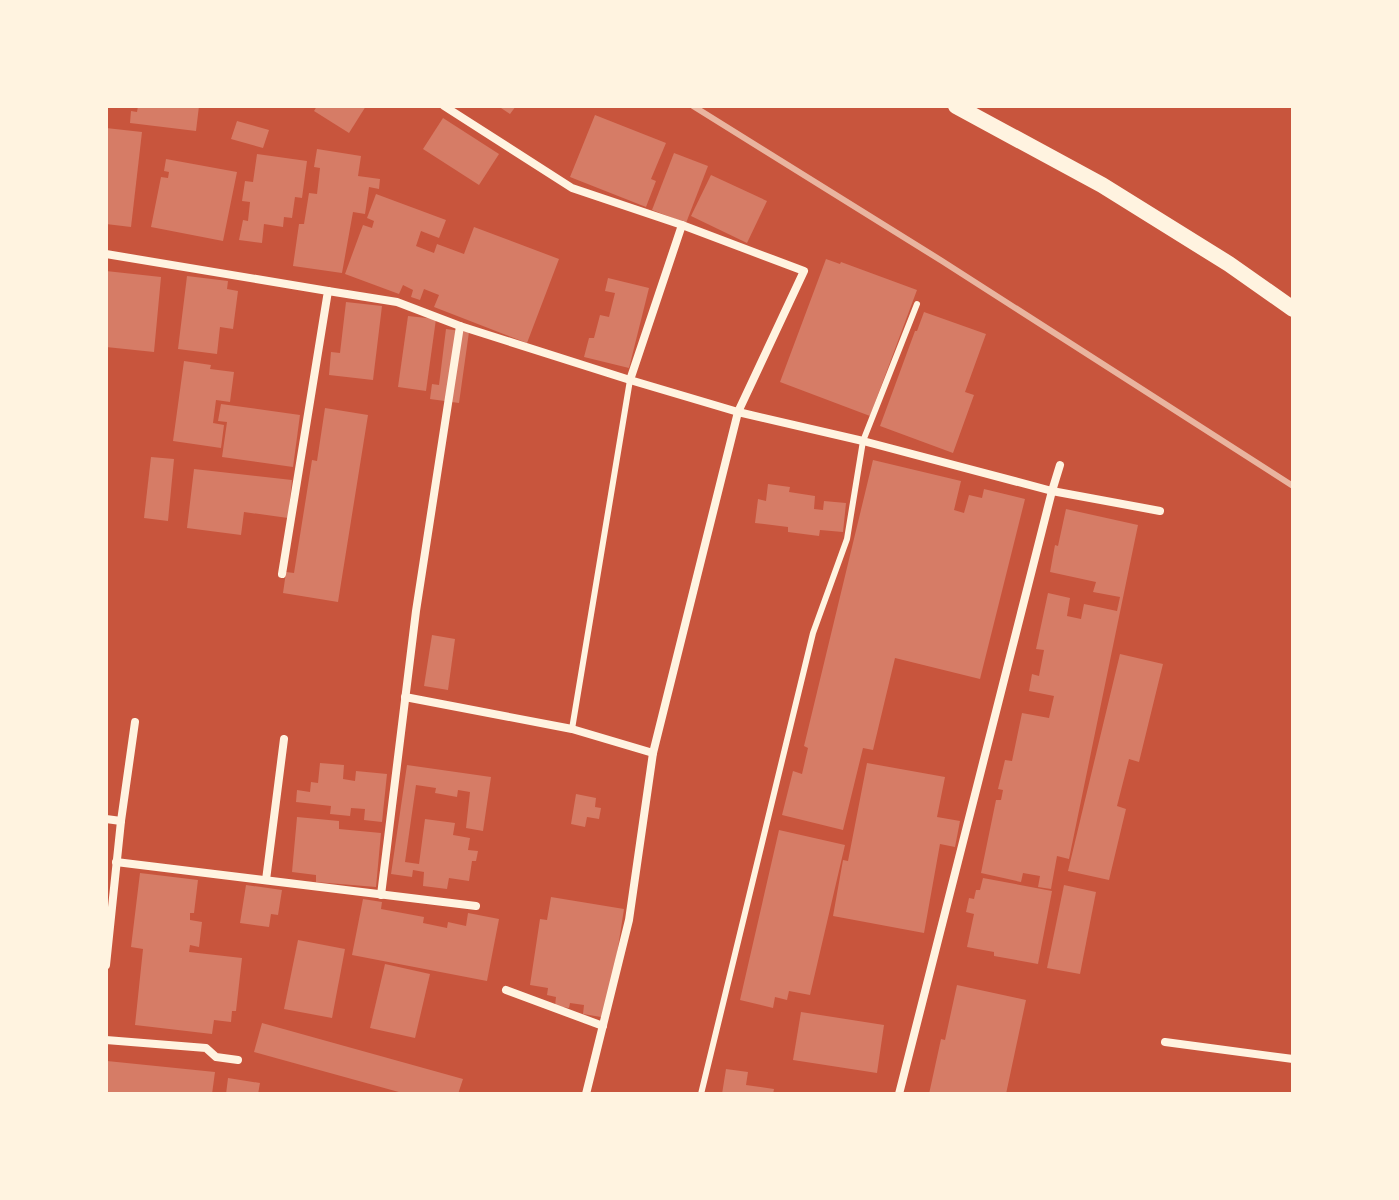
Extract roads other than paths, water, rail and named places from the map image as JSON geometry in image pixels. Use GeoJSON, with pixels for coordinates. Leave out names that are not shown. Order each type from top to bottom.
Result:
{"type":"FeatureCollection","features":[{"type":"Feature","properties":{"kind":"main road"},"geometry":{"type":"LineString","coordinates":[[956,106],[1102,185],[1229,264],[1293,309]]}},
{"type":"Feature","properties":{"kind":"street"},"geometry":{"type":"LineString","coordinates":[[444,106],[572,188],[804,271],[738,412],[653,753],[629,920],[586,1094]]}},
{"type":"Feature","properties":{"kind":"street"},"geometry":{"type":"LineString","coordinates":[[630,380],[682,225]]}},
{"type":"Feature","properties":{"kind":"street"},"geometry":{"type":"LineString","coordinates":[[106,254],[397,302],[460,326],[738,412],[1052,491],[1160,511]]}},
{"type":"Feature","properties":{"kind":"street"},"geometry":{"type":"LineString","coordinates":[[282,574],[328,291]]}},
{"type":"Feature","properties":{"kind":"street"},"geometry":{"type":"LineString","coordinates":[[381,895],[416,611],[460,326]]}},
{"type":"Feature","properties":{"kind":"street"},"geometry":{"type":"LineString","coordinates":[[899,1094],[1060,465]]}},
{"type":"Feature","properties":{"kind":"street"},"geometry":{"type":"LineString","coordinates":[[405,697],[572,729],[653,753]]}},
{"type":"Feature","properties":{"kind":"street"},"geometry":{"type":"LineString","coordinates":[[106,965],[135,722]]}},
{"type":"Feature","properties":{"kind":"street"},"geometry":{"type":"LineString","coordinates":[[266,880],[284,739]]}},
{"type":"Feature","properties":{"kind":"street"},"geometry":{"type":"LineString","coordinates":[[106,819],[121,821]]}},
{"type":"Feature","properties":{"kind":"street"},"geometry":{"type":"LineString","coordinates":[[116,862],[476,906]]}},
{"type":"Feature","properties":{"kind":"street"},"geometry":{"type":"LineString","coordinates":[[506,990],[603,1026]]}},
{"type":"Feature","properties":{"kind":"street"},"geometry":{"type":"LineString","coordinates":[[106,1040],[206,1048],[216,1057],[238,1060]]}},
{"type":"Feature","properties":{"kind":"street"},"geometry":{"type":"LineString","coordinates":[[1165,1042],[1293,1059]]}},
{"type":"Feature","properties":{"kind":"lane"},"geometry":{"type":"LineString","coordinates":[[701,1094],[813,633],[847,539],[863,441],[917,304]]}},
{"type":"Feature","properties":{"kind":"lane"},"geometry":{"type":"LineString","coordinates":[[572,729],[630,380]]}},
{"type":"Feature","properties":{"kind":"railway"},"geometry":{"type":"LineString","coordinates":[[693,106],[1293,486]]}}]}
